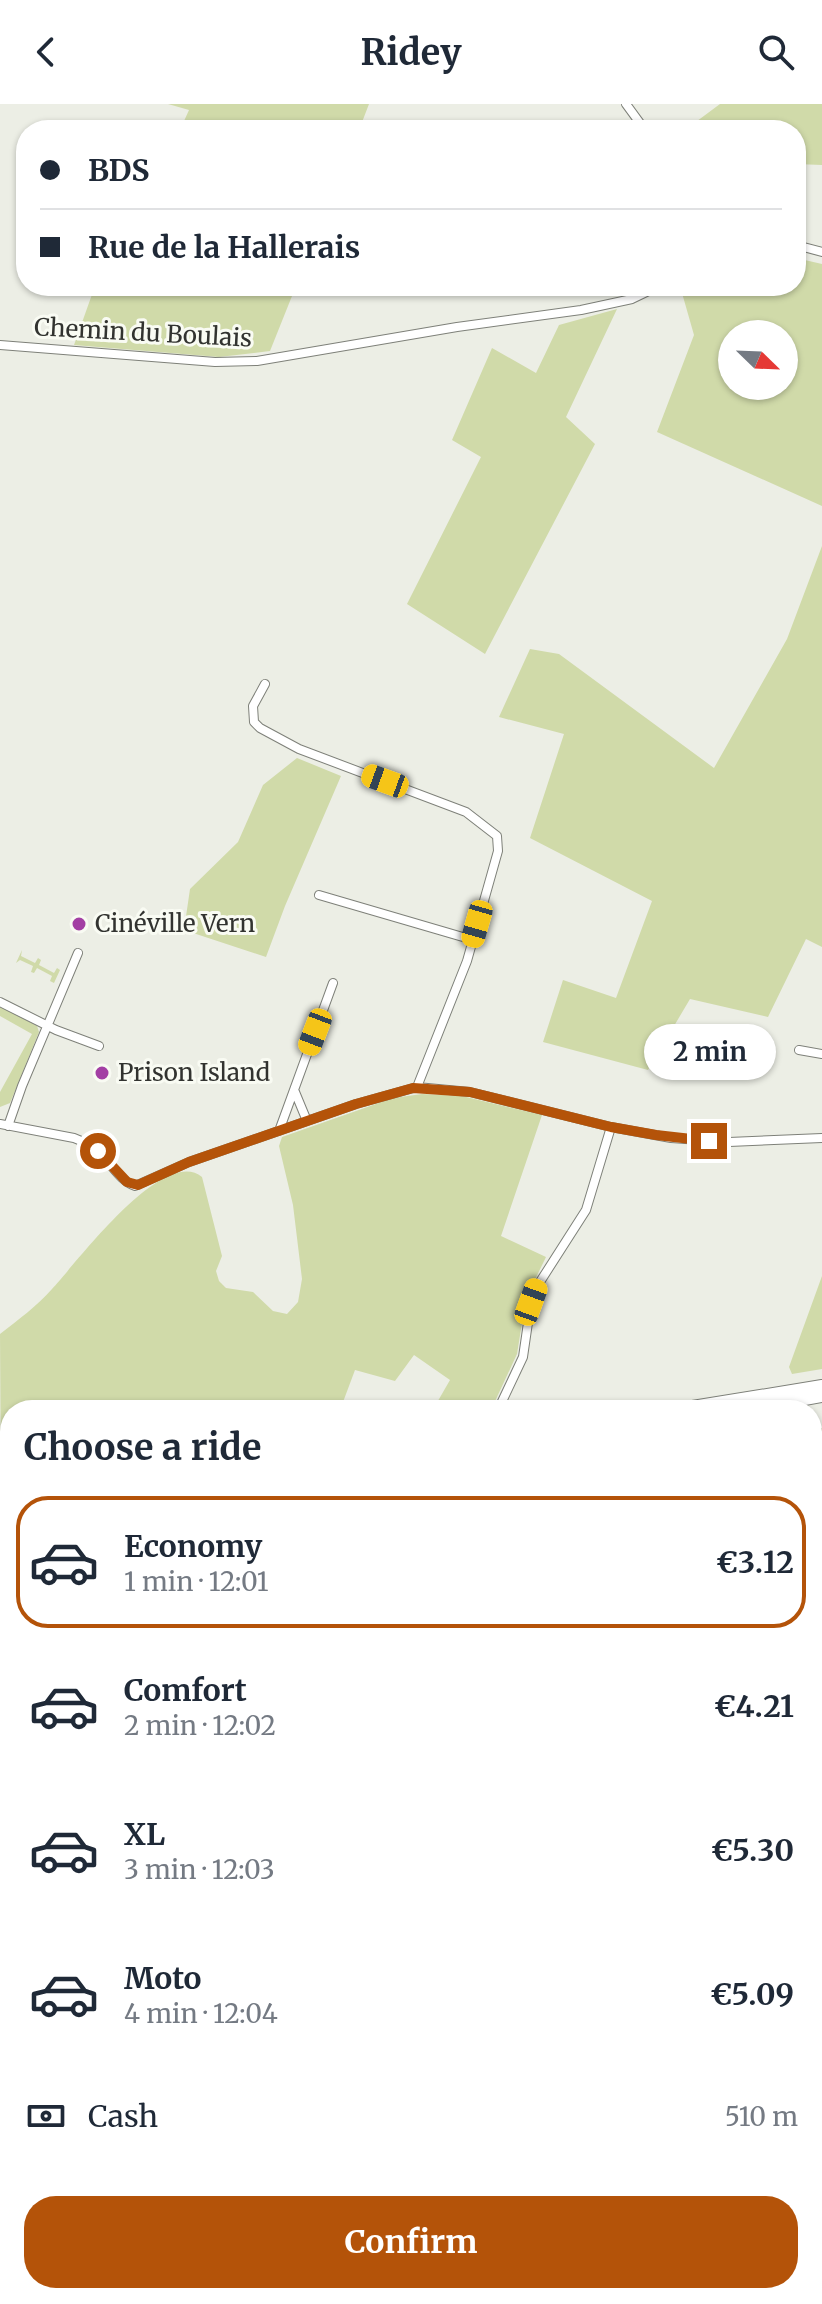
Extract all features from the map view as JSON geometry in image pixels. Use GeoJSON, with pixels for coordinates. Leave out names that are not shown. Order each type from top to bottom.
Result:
{"type":"FeatureCollection","features":[{"type":"Feature","properties":{"kind":"highway"},"geometry":{"type":"LineString","coordinates":[[736,1400],[822,1386]]}},
{"type":"Feature","properties":{"kind":"highway"},"geometry":{"type":"LineString","coordinates":[[800,1400],[822,1396]]}},
{"type":"Feature","properties":{"kind":"street","name":"Chemin du Boulais"},"geometry":{"type":"LineString","coordinates":[[0,345],[215,362],[257,361],[457,327],[581,310],[638,296]]}},
{"type":"Feature","properties":{"kind":"street"},"geometry":{"type":"LineString","coordinates":[[265,684],[253,706],[254,722],[260,728],[299,749],[466,812],[497,836],[498,851],[467,961],[417,1087]]}},
{"type":"Feature","properties":{"kind":"street"},"geometry":{"type":"LineString","coordinates":[[319,895],[473,940]]}},
{"type":"Feature","properties":{"kind":"street"},"geometry":{"type":"LineString","coordinates":[[78,953],[4,1125],[74,1138],[98,1151],[129,1184],[141,1185],[189,1162],[400,1090],[417,1087],[470,1092],[656,1135],[709,1141],[822,1138]]}},
{"type":"Feature","properties":{"kind":"street"},"geometry":{"type":"LineString","coordinates":[[279,1131],[333,983]]}},
{"type":"Feature","properties":{"kind":"street"},"geometry":{"type":"LineString","coordinates":[[0,1002],[46,1026],[99,1046]]}},
{"type":"Feature","properties":{"kind":"street"},"geometry":{"type":"LineString","coordinates":[[799,1050],[822,1054]]}},
{"type":"Feature","properties":{"kind":"street"},"geometry":{"type":"LineString","coordinates":[[294,1091],[307,1121]]}},
{"type":"Feature","properties":{"kind":"street"},"geometry":{"type":"LineString","coordinates":[[503,1400],[523,1357],[531,1302],[538,1285],[586,1210],[611,1127]]}},
{"type":"Feature","properties":{"kind":"shaded area"},"geometry":{"type":"Polygon","coordinates":[[[168,104],[369,104],[363,120],[184,120],[189,110],[168,104]]]}},
{"type":"Feature","properties":{"kind":"shaded area"},"geometry":{"type":"Polygon","coordinates":[[[720,104],[822,104],[822,165],[806,164],[806,120],[698,120],[720,104]]]}},
{"type":"Feature","properties":{"kind":"shaded area"},"geometry":{"type":"Polygon","coordinates":[[[806,260],[822,264],[822,506],[657,432],[694,335],[683,296],[806,296],[806,260]]]}},
{"type":"Feature","properties":{"kind":"shaded area"},"geometry":{"type":"Polygon","coordinates":[[[91,296],[292,296],[270,351],[219,357],[74,345],[91,296]]]}},
{"type":"Feature","properties":{"kind":"shaded area"},"geometry":{"type":"Polygon","coordinates":[[[617,309],[566,417],[595,444],[485,654],[407,604],[481,457],[452,440],[492,348],[536,373],[559,325],[617,309]]]}},
{"type":"Feature","properties":{"kind":"shaded area"},"geometry":{"type":"Polygon","coordinates":[[[822,546],[822,947],[806,939],[768,1017],[690,999],[648,1070],[543,1042],[563,980],[616,998],[652,901],[530,838],[564,734],[499,717],[530,649],[559,654],[714,768],[787,639],[822,546]]]}},
{"type":"Feature","properties":{"kind":"shaded area"},"geometry":{"type":"Polygon","coordinates":[[[297,758],[341,776],[266,957],[184,930],[190,889],[238,842],[263,785],[297,758]]]}},
{"type":"Feature","properties":{"kind":"shaded area"},"geometry":{"type":"Polygon","coordinates":[[[22,950],[21,956],[35,963],[38,958],[41,960],[39,965],[54,973],[57,968],[60,970],[54,983],[50,981],[52,976],[37,968],[34,973],[31,972],[33,966],[20,960],[16,963],[22,950]]]}},
{"type":"Feature","properties":{"kind":"shaded area"},"geometry":{"type":"Polygon","coordinates":[[[0,1006],[37,1026],[39,1032],[10,1103],[0,1107],[0,1092],[32,1034],[0,1016],[0,1006]]]}},
{"type":"Feature","properties":{"kind":"shaded area"},"geometry":{"type":"Polygon","coordinates":[[[422,1094],[462,1096],[542,1115],[501,1236],[546,1257],[526,1298],[517,1354],[496,1400],[438,1400],[450,1380],[414,1355],[395,1381],[355,1370],[344,1400],[0,1400],[0,1334],[46,1295],[121,1212],[165,1177],[185,1172],[202,1177],[222,1256],[216,1271],[219,1281],[226,1288],[253,1292],[273,1311],[287,1314],[298,1302],[302,1279],[293,1205],[279,1146],[282,1137],[393,1098],[422,1094]]]}},
{"type":"Feature","properties":{"kind":"shaded area"},"geometry":{"type":"Polygon","coordinates":[[[822,1276],[822,1369],[792,1374],[789,1367],[822,1276]]]}},
{"type":"Feature","properties":{"kind":"place","name":"Cinéville Vern"},"geometry":{"type":"Point","coordinates":[79,924]}},
{"type":"Feature","properties":{"kind":"place","name":"Prison Island"},"geometry":{"type":"Point","coordinates":[102,1073]}},
{"type":"Feature","properties":{"kind":"route"},"geometry":{"type":"LineString","coordinates":[[98,1151],[127,1182],[141,1185],[189,1162],[356,1104],[417,1087],[470,1092],[611,1127],[709,1141]]}}]}
